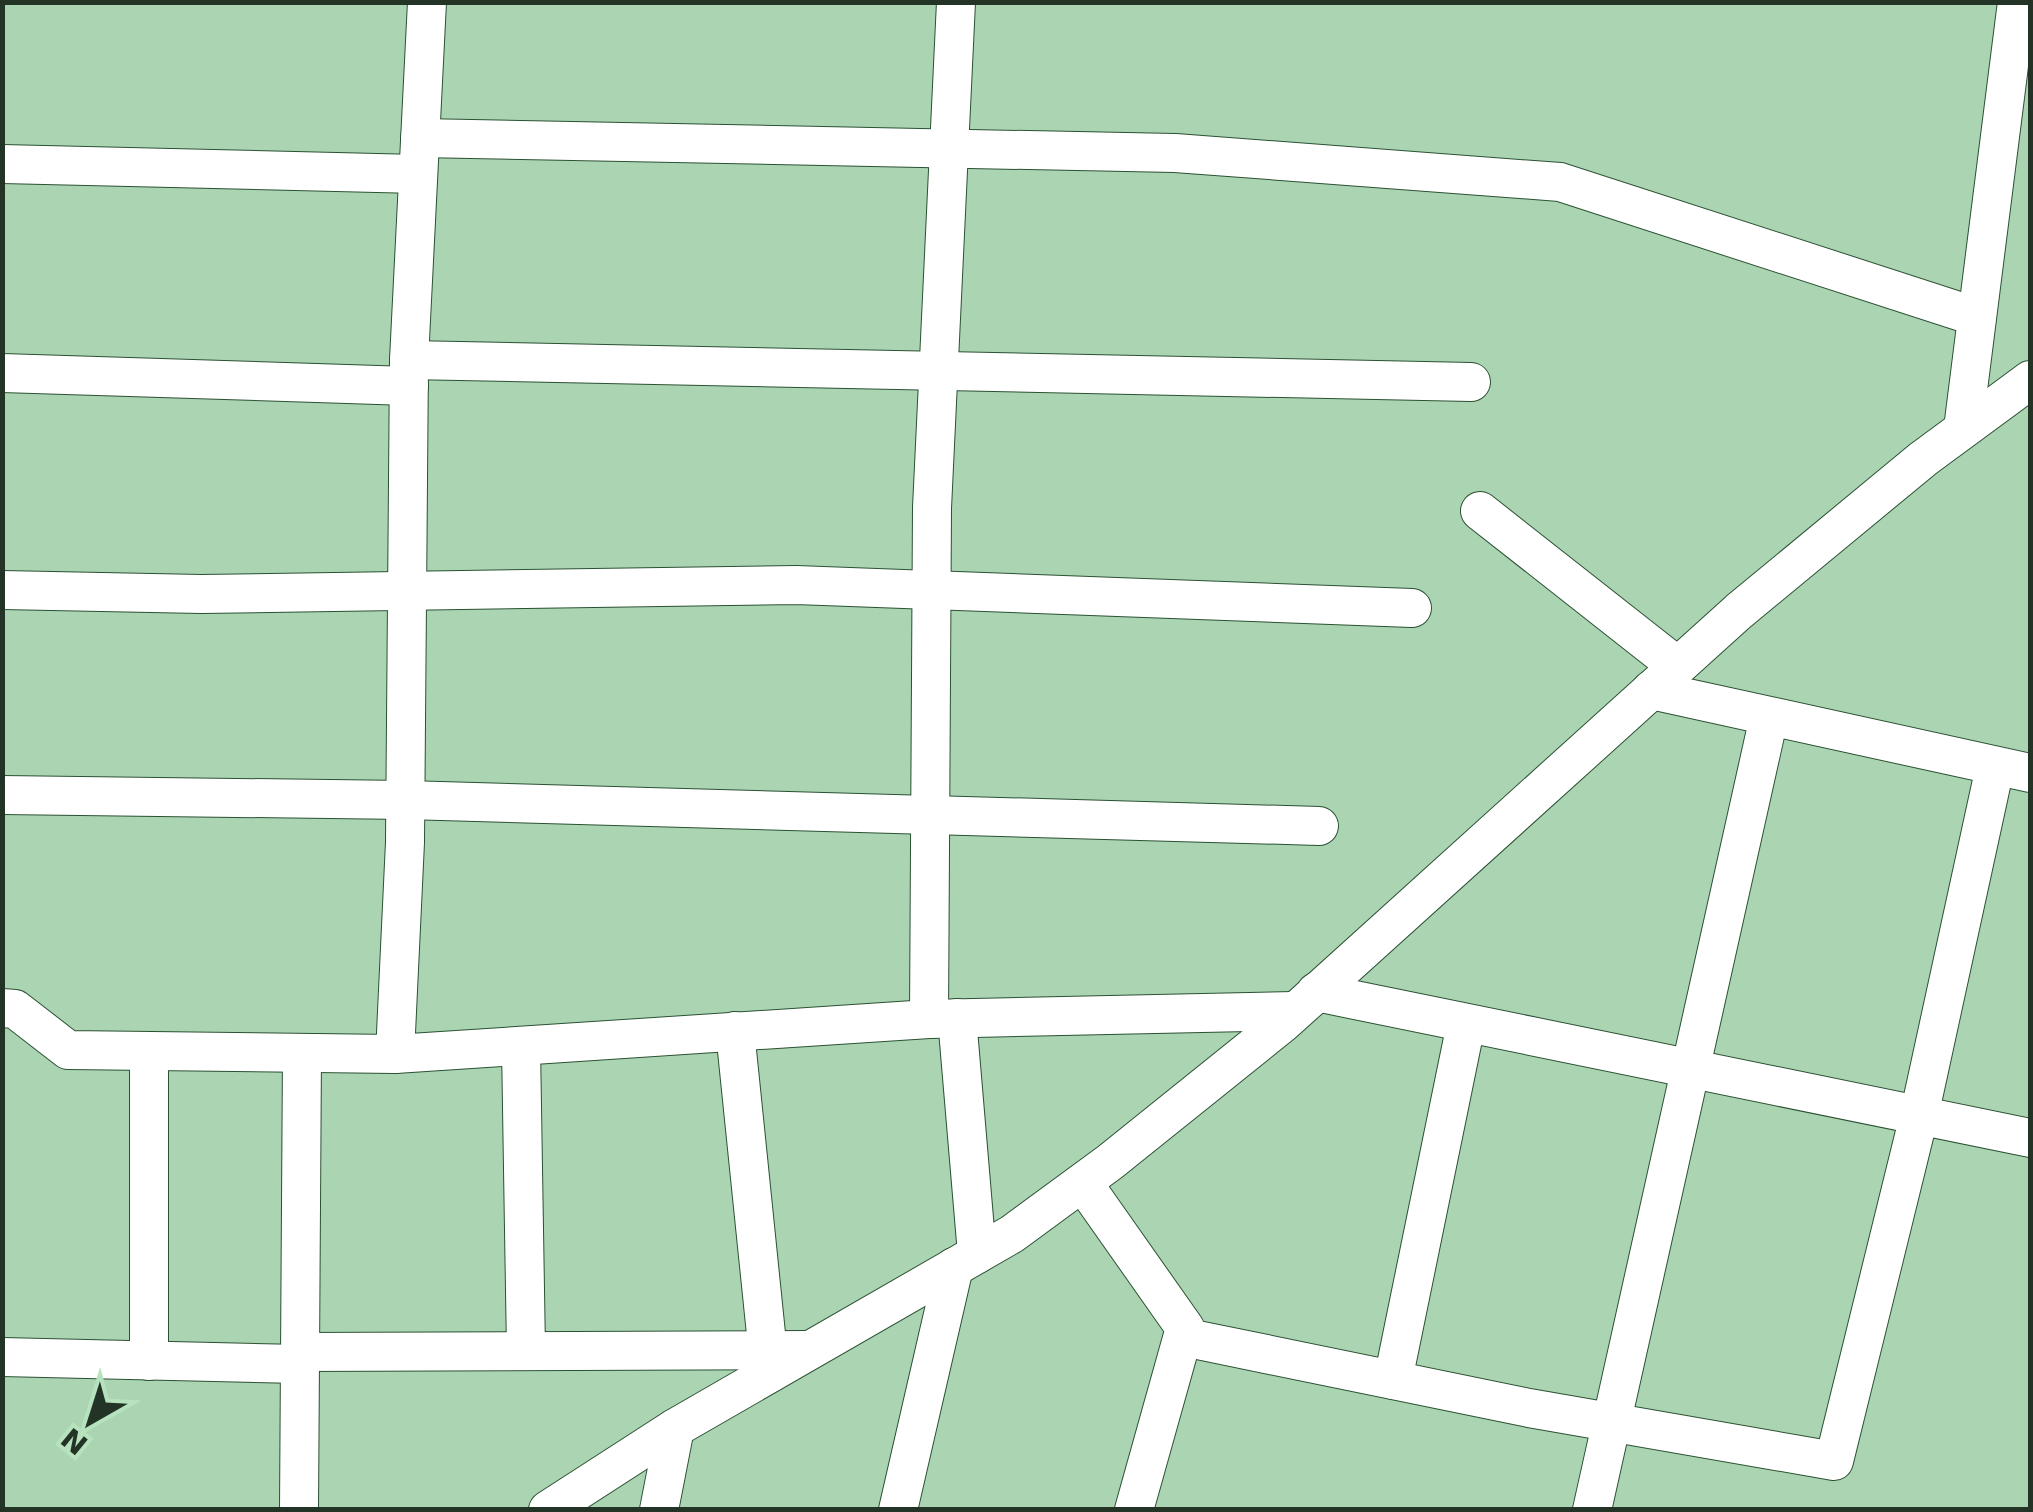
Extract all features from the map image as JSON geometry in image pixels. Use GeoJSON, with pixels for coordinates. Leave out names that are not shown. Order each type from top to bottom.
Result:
{"type":"FeatureCollection","features":[{"type":"Feature","properties":{"kind":"street"},"geometry":{"type":"LineString","coordinates":[[394,1054],[406,800],[409,373],[427,2]]}},
{"type":"Feature","properties":{"kind":"street"},"geometry":{"type":"LineString","coordinates":[[898,1510],[966,1260],[943,1018],[930,818],[938,370],[956,2]]}},
{"type":"Feature","properties":{"kind":"street"},"geometry":{"type":"LineString","coordinates":[[1963,430],[1978,318],[2014,153],[2017,2]]}},
{"type":"Feature","properties":{"kind":"street"},"geometry":{"type":"LineString","coordinates":[[2,164],[948,148],[1175,153],[1560,182],[1978,318]]}},
{"type":"Feature","properties":{"kind":"street"},"geometry":{"type":"LineString","coordinates":[[2,373],[938,370],[1471,382]]}},
{"type":"Feature","properties":{"kind":"street"},"geometry":{"type":"LineString","coordinates":[[2,1357],[149,1360],[526,1352],[769,1362],[811,1350],[966,1260],[1083,1183],[1306,1002],[1738,611],[2030,380]]}},
{"type":"Feature","properties":{"kind":"street"},"geometry":{"type":"LineString","coordinates":[[1183,1337],[1612,1422],[1834,1461],[1919,1116],[2013,770],[1770,716],[1664,678],[1480,512]]}},
{"type":"Feature","properties":{"kind":"street"},"geometry":{"type":"LineString","coordinates":[[2,590],[201,594],[796,584],[1412,608]]}},
{"type":"Feature","properties":{"kind":"street"},"geometry":{"type":"LineString","coordinates":[[1592,1510],[1770,716]]}},
{"type":"Feature","properties":{"kind":"street"},"geometry":{"type":"LineString","coordinates":[[2,795],[406,800],[930,818],[1319,826]]}},
{"type":"Feature","properties":{"kind":"street"},"geometry":{"type":"LineString","coordinates":[[2,1008],[15,1009],[68,1050],[394,1054],[943,1018],[1306,1002],[1466,1024],[2030,1138]]}},
{"type":"Feature","properties":{"kind":"street"},"geometry":{"type":"LineString","coordinates":[[1394,1380],[1466,1024]]}},
{"type":"Feature","properties":{"kind":"street"},"geometry":{"type":"LineString","coordinates":[[735,1032],[769,1362]]}},
{"type":"Feature","properties":{"kind":"street"},"geometry":{"type":"LineString","coordinates":[[521,1046],[526,1352]]}},
{"type":"Feature","properties":{"kind":"street"},"geometry":{"type":"LineString","coordinates":[[149,1052],[149,1360]]}},
{"type":"Feature","properties":{"kind":"street"},"geometry":{"type":"LineString","coordinates":[[299,1510],[302,1053]]}},
{"type":"Feature","properties":{"kind":"street"},"geometry":{"type":"LineString","coordinates":[[1083,1183],[1185,1328],[1134,1510]]}},
{"type":"Feature","properties":{"kind":"street"},"geometry":{"type":"LineString","coordinates":[[548,1510],[769,1362]]}},
{"type":"Feature","properties":{"kind":"street"},"geometry":{"type":"LineString","coordinates":[[659,1510],[675,1428]]}}]}
